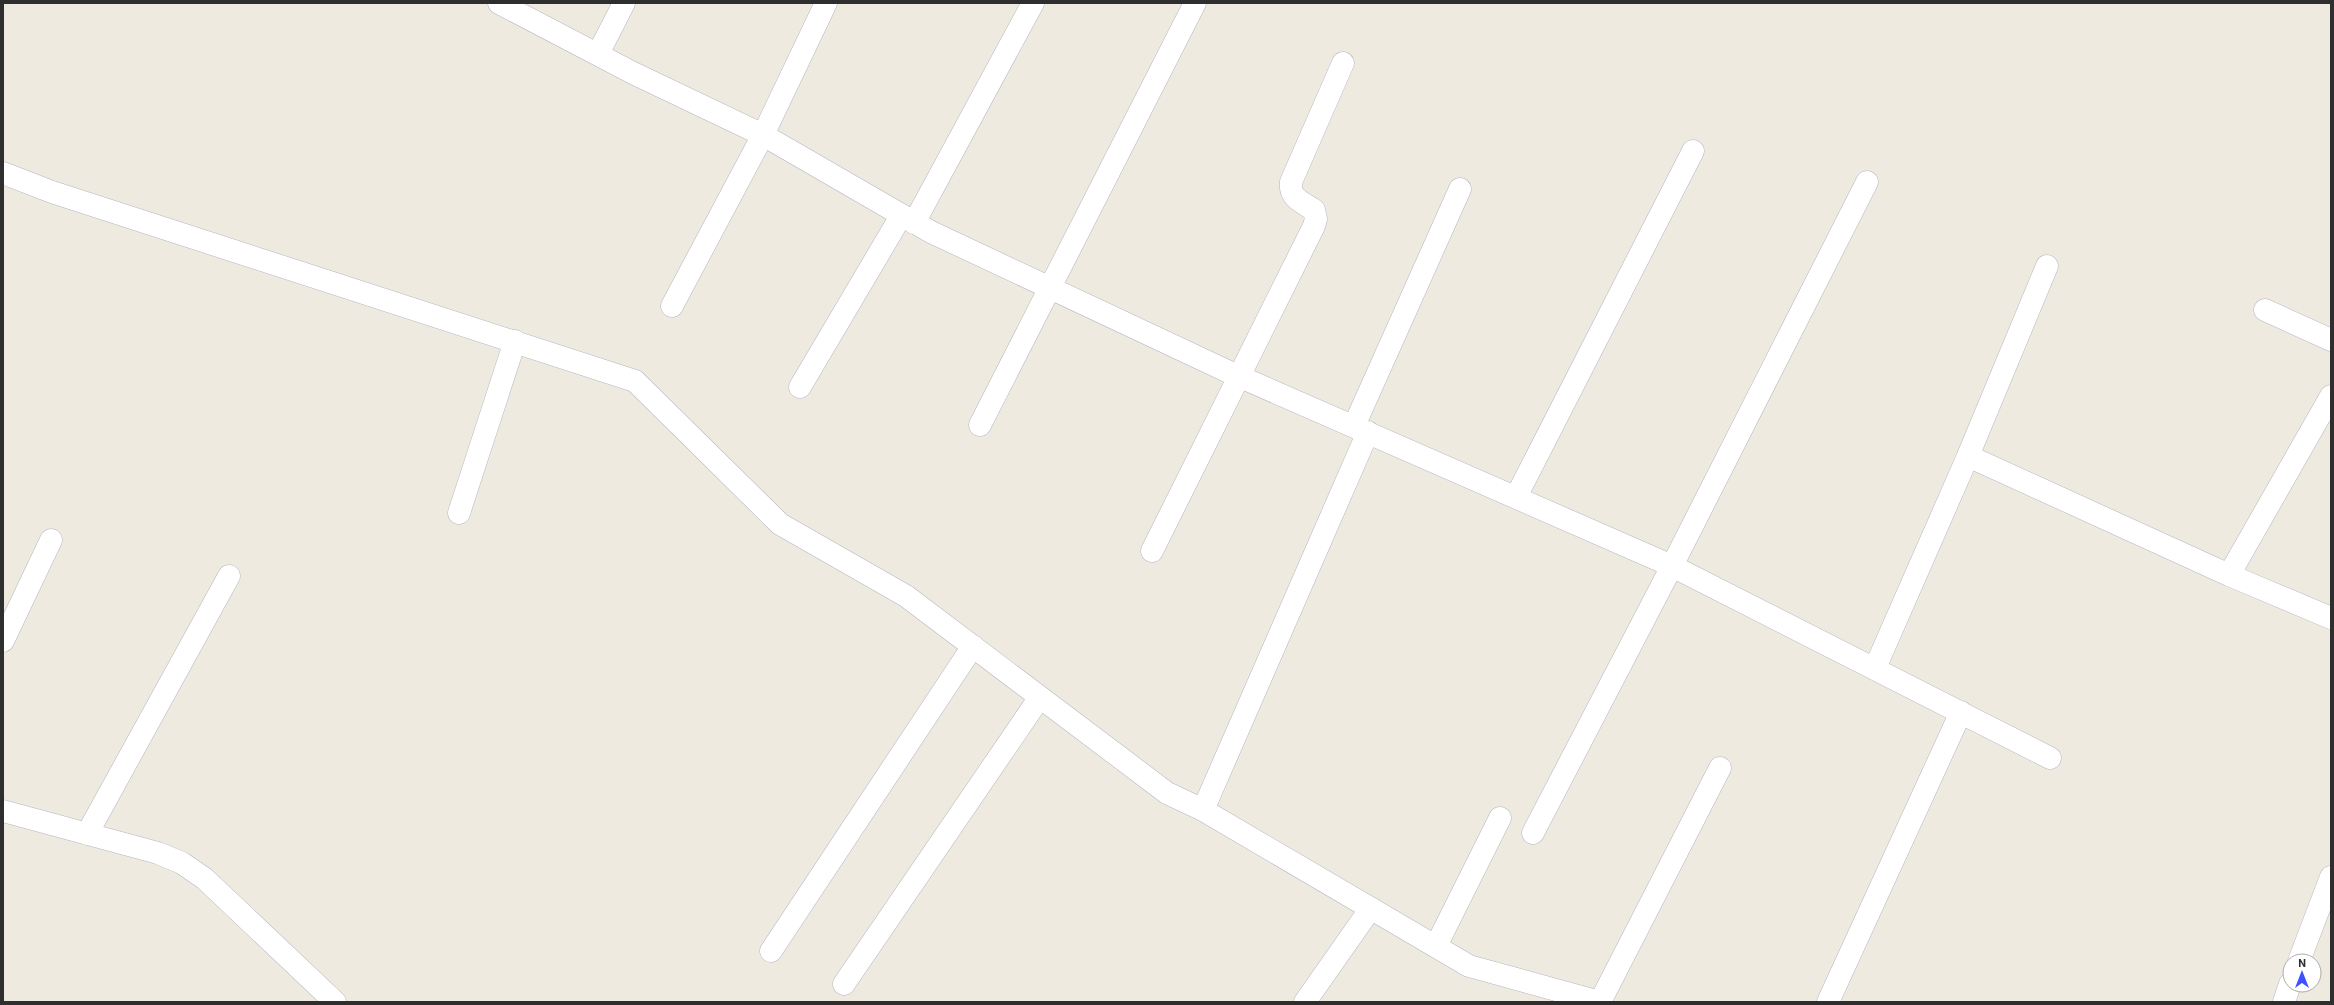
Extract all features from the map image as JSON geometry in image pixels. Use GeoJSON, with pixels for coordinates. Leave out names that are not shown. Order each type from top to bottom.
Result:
{"type":"FeatureCollection","features":[{"type":"Feature","properties":{"kind":"street"},"geometry":{"type":"LineString","coordinates":[[499,3],[598,54],[764,135],[908,219],[1049,287],[1239,375],[1672,566],[2050,758]]}},
{"type":"Feature","properties":{"kind":"street"},"geometry":{"type":"LineString","coordinates":[[598,54],[624,3]]}},
{"type":"Feature","properties":{"kind":"street"},"geometry":{"type":"LineString","coordinates":[[672,306],[764,135],[826,3]]}},
{"type":"Feature","properties":{"kind":"street"},"geometry":{"type":"LineString","coordinates":[[800,387],[908,219],[1033,3]]}},
{"type":"Feature","properties":{"kind":"street"},"geometry":{"type":"LineString","coordinates":[[980,425],[1194,3]]}},
{"type":"Feature","properties":{"kind":"street"},"geometry":{"type":"LineString","coordinates":[[1152,551],[1314,226],[1316,218],[1314,210],[1292,196],[1290,190],[1291,182],[1343,63]]}},
{"type":"Feature","properties":{"kind":"street"},"geometry":{"type":"LineString","coordinates":[[1516,497],[1693,151]]}},
{"type":"Feature","properties":{"kind":"street"},"geometry":{"type":"LineString","coordinates":[[3,173],[52,192],[635,380],[780,524],[906,596],[1166,793],[1203,810],[1469,966],[1600,1002],[1720,768]]}},
{"type":"Feature","properties":{"kind":"street"},"geometry":{"type":"LineString","coordinates":[[1533,833],[1672,566],[1867,182]]}},
{"type":"Feature","properties":{"kind":"street"},"geometry":{"type":"LineString","coordinates":[[1203,810],[1460,189]]}},
{"type":"Feature","properties":{"kind":"street"},"geometry":{"type":"LineString","coordinates":[[1874,668],[1968,456],[2047,266]]}},
{"type":"Feature","properties":{"kind":"street"},"geometry":{"type":"LineString","coordinates":[[2265,310],[2331,340]]}},
{"type":"Feature","properties":{"kind":"street"},"geometry":{"type":"LineString","coordinates":[[459,513],[515,342]]}},
{"type":"Feature","properties":{"kind":"street"},"geometry":{"type":"LineString","coordinates":[[2229,575],[2331,396]]}},
{"type":"Feature","properties":{"kind":"street"},"geometry":{"type":"LineString","coordinates":[[1968,456],[2229,575],[2331,618]]}},
{"type":"Feature","properties":{"kind":"street"},"geometry":{"type":"LineString","coordinates":[[3,641],[51,540]]}},
{"type":"Feature","properties":{"kind":"street"},"geometry":{"type":"LineString","coordinates":[[87,834],[230,576]]}},
{"type":"Feature","properties":{"kind":"street"},"geometry":{"type":"LineString","coordinates":[[771,951],[973,646]]}},
{"type":"Feature","properties":{"kind":"street"},"geometry":{"type":"LineString","coordinates":[[844,984],[1040,697]]}},
{"type":"Feature","properties":{"kind":"street"},"geometry":{"type":"LineString","coordinates":[[1828,1002],[1961,712]]}},
{"type":"Feature","properties":{"kind":"street"},"geometry":{"type":"LineString","coordinates":[[3,811],[158,853],[182,862],[204,879],[335,1002]]}},
{"type":"Feature","properties":{"kind":"street"},"geometry":{"type":"LineString","coordinates":[[1436,946],[1500,818]]}},
{"type":"Feature","properties":{"kind":"street"},"geometry":{"type":"LineString","coordinates":[[2302,953],[2331,877]]}},
{"type":"Feature","properties":{"kind":"street"},"geometry":{"type":"LineString","coordinates":[[1305,1002],[1371,908]]}}]}
